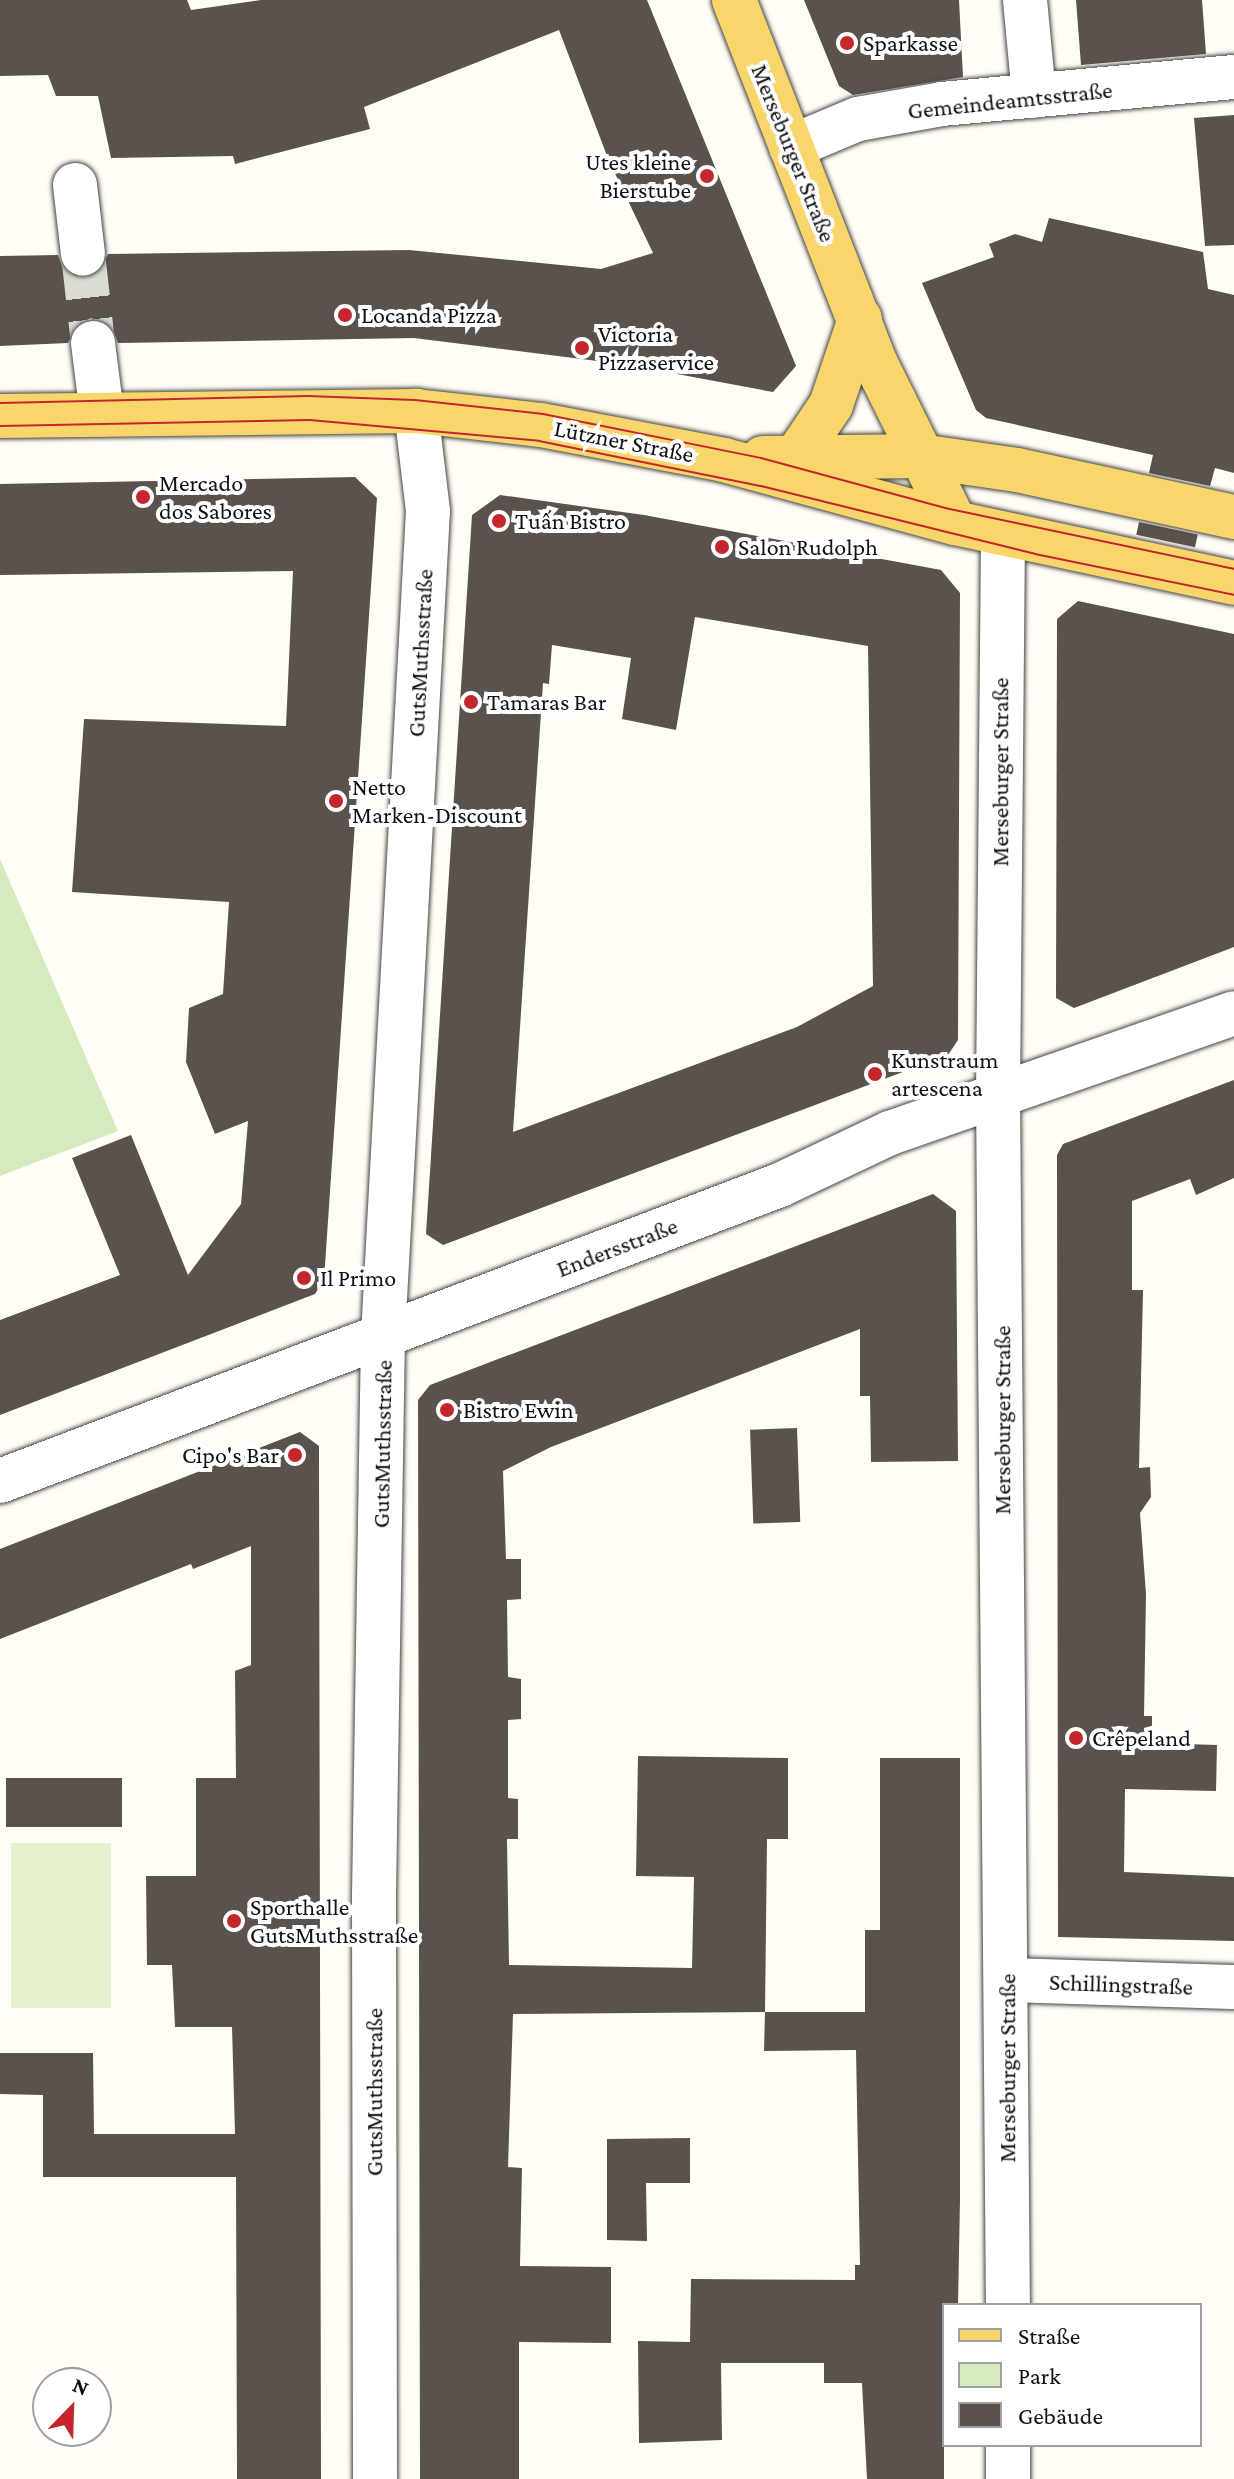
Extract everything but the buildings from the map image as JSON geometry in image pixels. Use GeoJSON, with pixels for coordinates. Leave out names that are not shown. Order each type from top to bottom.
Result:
{"type":"FeatureCollection","features":[{"type":"Feature","properties":{"kind":"main road","name":"Merseburger Straße"},"geometry":{"type":"LineString","coordinates":[[734,0],[860,319],[920,456],[955,523]]}},
{"type":"Feature","properties":{"kind":"main road"},"geometry":{"type":"LineString","coordinates":[[796,457],[831,405],[860,319]]}},
{"type":"Feature","properties":{"kind":"main road","name":"Lützner Straße"},"geometry":{"type":"LineString","coordinates":[[0,416],[416,411],[541,425],[724,460],[955,523],[1234,583]]}},
{"type":"Feature","properties":{"kind":"main road"},"geometry":{"type":"LineString","coordinates":[[724,460],[920,456],[1017,470],[1234,517]]}},
{"type":"Feature","properties":{"kind":"street"},"geometry":{"type":"LineString","coordinates":[[1025,0],[1034,96]]}},
{"type":"Feature","properties":{"kind":"street","name":"Gemeindeamtsstraße"},"geometry":{"type":"LineString","coordinates":[[791,147],[858,119],[1034,96],[1234,77]]}},
{"type":"Feature","properties":{"kind":"street"},"geometry":{"type":"LineString","coordinates":[[75,185],[83,254]]}},
{"type":"Feature","properties":{"kind":"street"},"geometry":{"type":"LineString","coordinates":[[93,343],[102,414]]}},
{"type":"Feature","properties":{"kind":"street","name":"GutsMuthsstraße"},"geometry":{"type":"LineString","coordinates":[[375,2479],[374,1895],[383,1336],[428,511],[416,411]]}},
{"type":"Feature","properties":{"kind":"street","name":"Merseburger Straße"},"geometry":{"type":"LineString","coordinates":[[1003,534],[998,1094],[1008,2303]]}},
{"type":"Feature","properties":{"kind":"street","name":"Endersstraße"},"geometry":{"type":"LineString","coordinates":[[0,1481],[780,1185],[890,1133],[1234,1013]]}},
{"type":"Feature","properties":{"kind":"street","name":"Schillingstraße"},"geometry":{"type":"LineString","coordinates":[[1007,1980],[1234,1987]]}},
{"type":"Feature","properties":{"kind":"street"},"geometry":{"type":"LineString","coordinates":[[1008,2447],[1008,2479]]}},
{"type":"Feature","properties":{"kind":"green space"},"geometry":{"type":"Polygon","coordinates":[[[0,859],[118,1131],[0,1176],[0,859]]]}},
{"type":"Feature","properties":{"kind":"green space"},"geometry":{"type":"Polygon","coordinates":[[[11,1843],[111,1843],[111,2008],[11,2008],[11,1843]]]}},
{"type":"Feature","properties":{"kind":"tunnel"},"geometry":{"type":"LineString","coordinates":[[83,254],[93,343]]}},
{"type":"Feature","properties":{"kind":"tram line"},"geometry":{"type":"LineString","coordinates":[[0,403],[308,396],[415,400],[543,414],[761,458],[945,508],[1234,569]]}},
{"type":"Feature","properties":{"kind":"tram line"},"geometry":{"type":"LineString","coordinates":[[0,426],[310,420],[539,441],[761,486],[1035,554],[1234,595]]}},
{"type":"Feature","properties":{"kind":"place","name":"Sparkasse"},"geometry":{"type":"Point","coordinates":[847,43]}},
{"type":"Feature","properties":{"kind":"place","name":"Utes kleine Bierstube"},"geometry":{"type":"Point","coordinates":[707,176]}},
{"type":"Feature","properties":{"kind":"place","name":"Locanda Pizza"},"geometry":{"type":"Point","coordinates":[345,315]}},
{"type":"Feature","properties":{"kind":"place","name":"Victoria Pizzaservice"},"geometry":{"type":"Point","coordinates":[582,348]}},
{"type":"Feature","properties":{"kind":"place","name":"Mercado dos Sabores"},"geometry":{"type":"Point","coordinates":[143,497]}},
{"type":"Feature","properties":{"kind":"place","name":"Tuấn Bistro"},"geometry":{"type":"Point","coordinates":[499,521]}},
{"type":"Feature","properties":{"kind":"place","name":"Salon Rudolph"},"geometry":{"type":"Point","coordinates":[722,547]}},
{"type":"Feature","properties":{"kind":"place","name":"Tamaras Bar"},"geometry":{"type":"Point","coordinates":[471,702]}},
{"type":"Feature","properties":{"kind":"place","name":"Netto Marken-Discount"},"geometry":{"type":"Point","coordinates":[336,801]}},
{"type":"Feature","properties":{"kind":"place","name":"Kunstraum artescena"},"geometry":{"type":"Point","coordinates":[875,1074]}},
{"type":"Feature","properties":{"kind":"place","name":"Il Primo"},"geometry":{"type":"Point","coordinates":[304,1278]}},
{"type":"Feature","properties":{"kind":"place","name":"Bistro Ewin"},"geometry":{"type":"Point","coordinates":[447,1410]}},
{"type":"Feature","properties":{"kind":"place","name":"Cipo's Bar"},"geometry":{"type":"Point","coordinates":[295,1455]}},
{"type":"Feature","properties":{"kind":"place","name":"Crêpeland"},"geometry":{"type":"Point","coordinates":[1076,1738]}},
{"type":"Feature","properties":{"kind":"place","name":"Sporthalle GutsMuthsstraße"},"geometry":{"type":"Point","coordinates":[234,1921]}}]}
